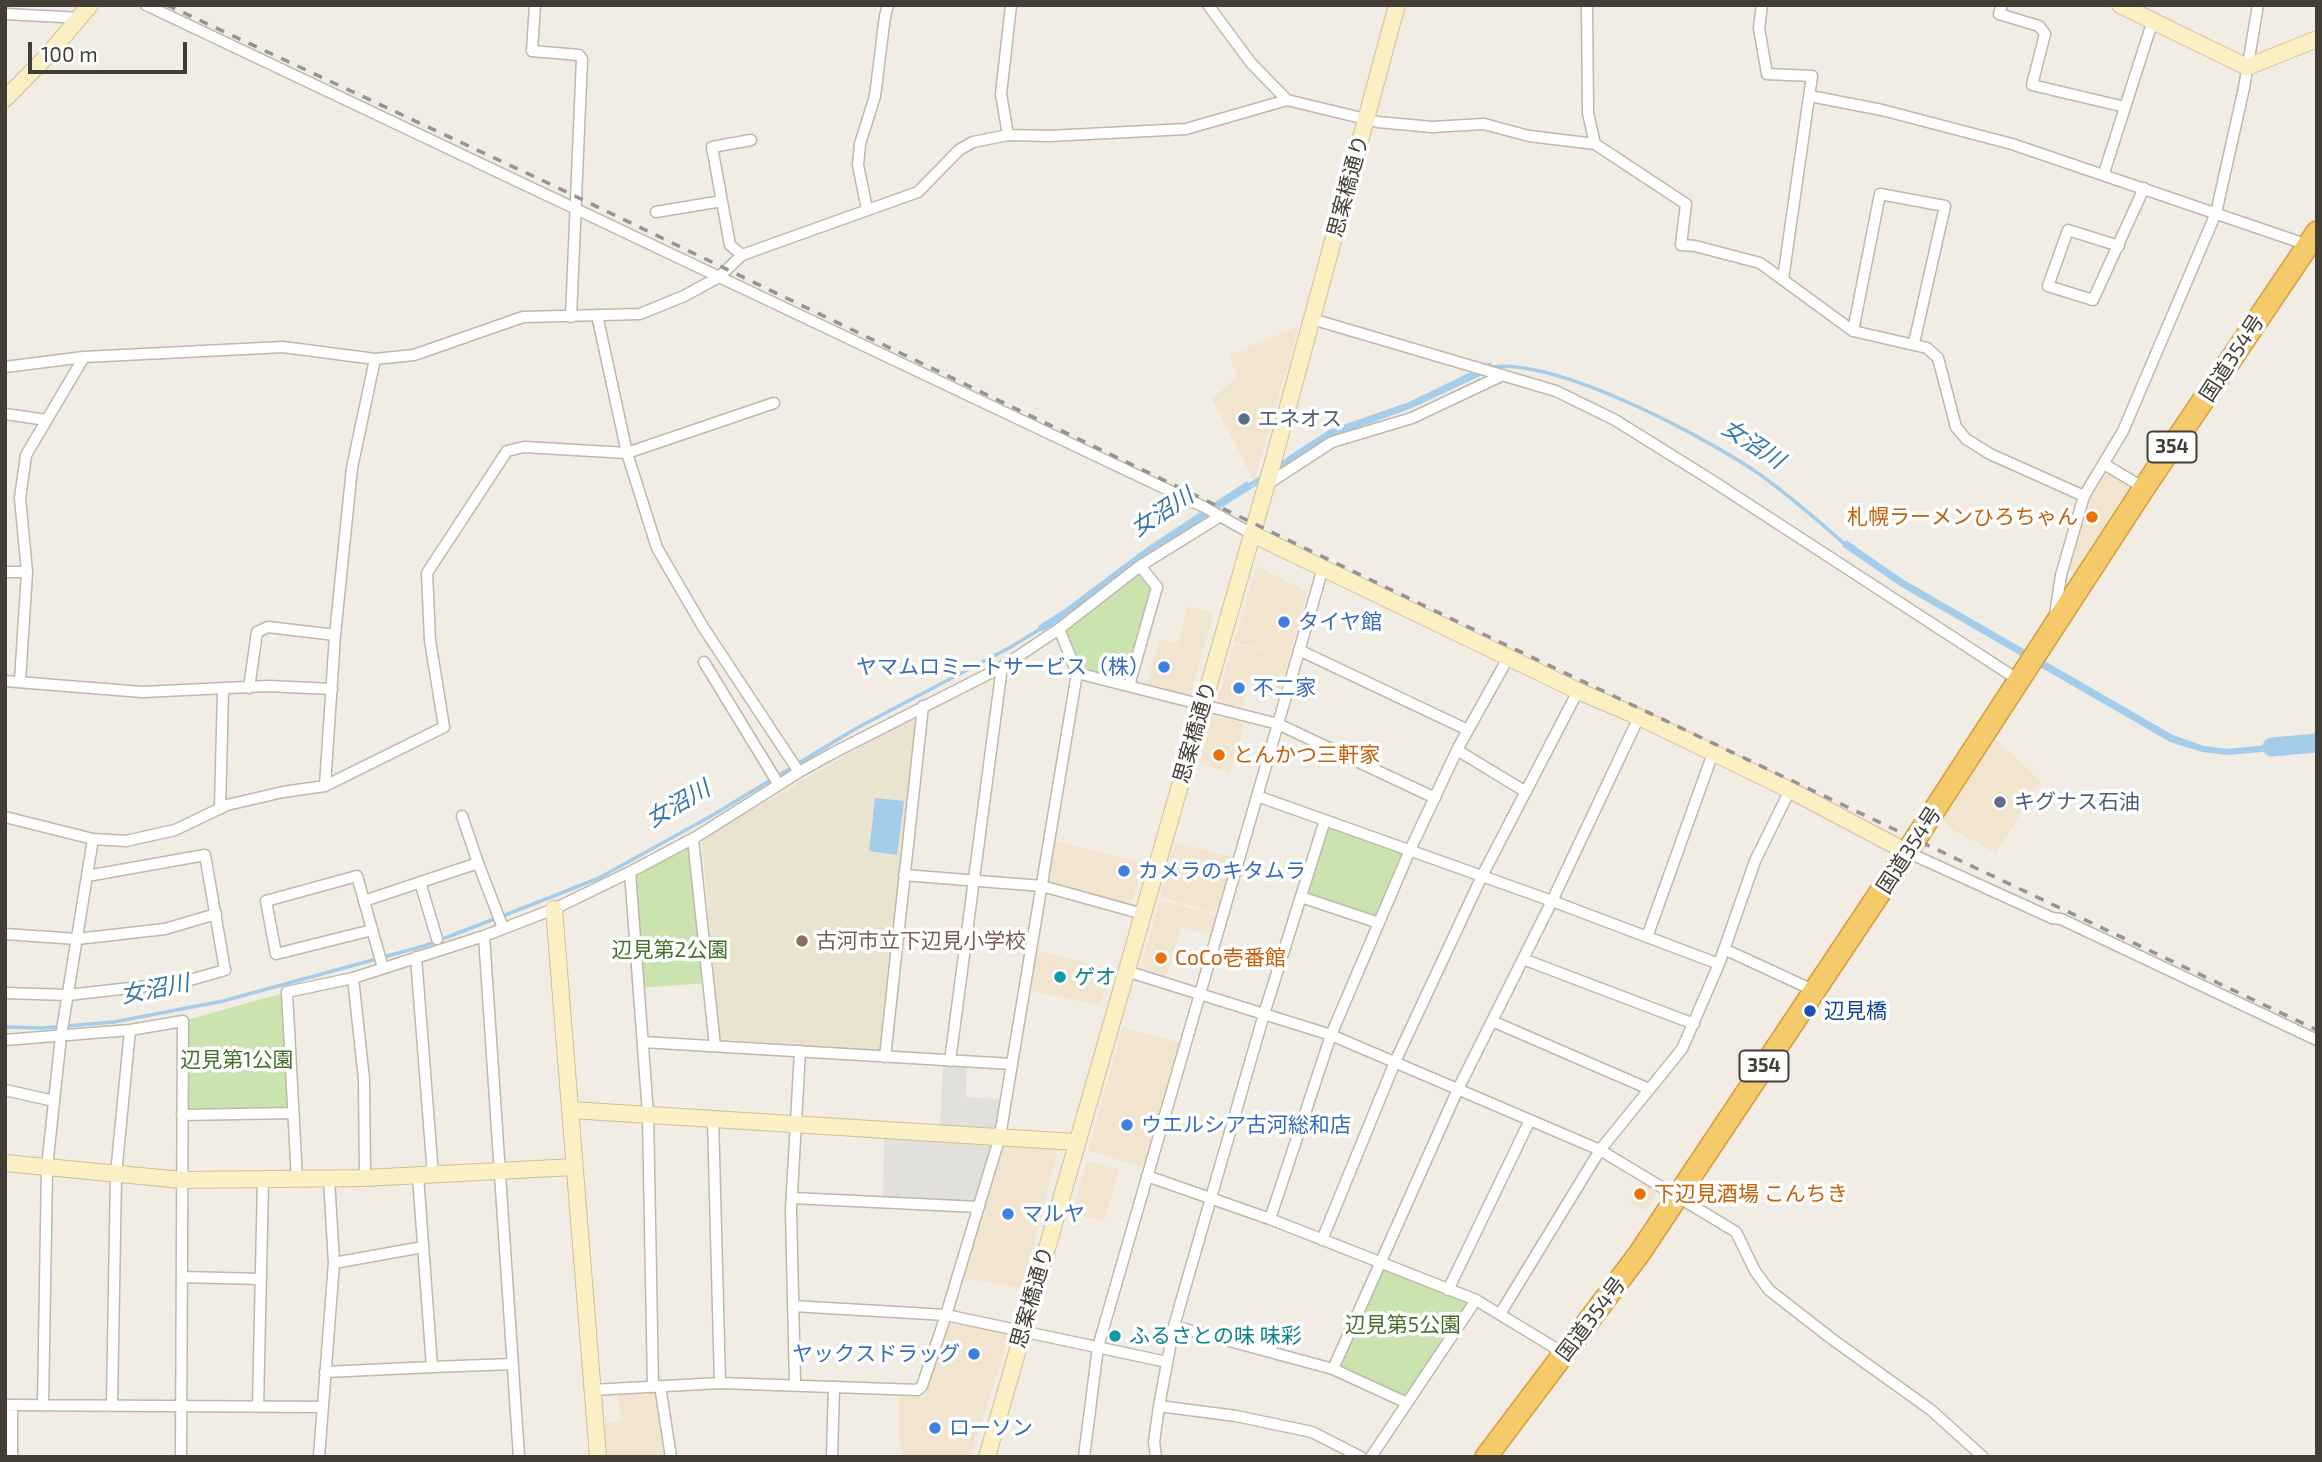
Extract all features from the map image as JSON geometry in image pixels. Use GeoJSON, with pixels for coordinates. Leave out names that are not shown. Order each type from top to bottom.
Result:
{"type":"FeatureCollection","features":[{"type":"Feature","properties":{"kind":"highway","name":"国道354号"},"geometry":{"type":"LineString","coordinates":[[1486,1457],[1639,1254],[1908,852],[2144,488],[2314,242]]}},
{"type":"Feature","properties":{"kind":"street"},"geometry":{"type":"LineString","coordinates":[[146,5],[719,276],[1578,691],[1790,790],[1908,852],[2052,918],[2061,919],[2317,1040]]}},
{"type":"Feature","properties":{"kind":"street"},"geometry":{"type":"LineString","coordinates":[[535,5],[532,51],[579,55],[582,59],[571,317]]}},
{"type":"Feature","properties":{"kind":"street"},"geometry":{"type":"LineString","coordinates":[[867,209],[858,165],[859,155],[875,96],[888,5]]}},
{"type":"Feature","properties":{"kind":"street"},"geometry":{"type":"LineString","coordinates":[[1008,135],[1001,94],[1011,5]]}},
{"type":"Feature","properties":{"kind":"street"},"geometry":{"type":"LineString","coordinates":[[1208,5],[1251,63],[1287,100]]}},
{"type":"Feature","properties":{"kind":"street","name":"思案橋通り"},"geometry":{"type":"LineString","coordinates":[[987,1457],[1273,462],[1397,5]]}},
{"type":"Feature","properties":{"kind":"street"},"geometry":{"type":"LineString","coordinates":[[1587,5],[1588,113],[1595,144]]}},
{"type":"Feature","properties":{"kind":"street"},"geometry":{"type":"LineString","coordinates":[[1762,5],[1759,28],[1767,74],[1812,76],[1783,279]]}},
{"type":"Feature","properties":{"kind":"street"},"geometry":{"type":"LineString","coordinates":[[2002,5],[1999,14],[2039,26],[2045,34],[2032,85],[2125,107]]}},
{"type":"Feature","properties":{"kind":"street"},"geometry":{"type":"LineString","coordinates":[[2120,5],[2247,67],[2317,39]]}},
{"type":"Feature","properties":{"kind":"street"},"geometry":{"type":"LineString","coordinates":[[2058,623],[2054,616],[2061,575],[2084,496],[2123,431],[2216,213],[2258,5]]}},
{"type":"Feature","properties":{"kind":"street"},"geometry":{"type":"LineString","coordinates":[[5,13],[85,11]]}},
{"type":"Feature","properties":{"kind":"street"},"geometry":{"type":"LineString","coordinates":[[5,99],[85,11]]}},
{"type":"Feature","properties":{"kind":"street"},"geometry":{"type":"LineString","coordinates":[[2104,173],[2153,20]]}},
{"type":"Feature","properties":{"kind":"street"},"geometry":{"type":"LineString","coordinates":[[1810,96],[1882,110],[2012,144],[2216,213],[2314,242]]}},
{"type":"Feature","properties":{"kind":"street"},"geometry":{"type":"LineString","coordinates":[[5,367],[84,357],[284,347],[375,359],[414,355],[523,317],[640,314],[684,296],[719,276],[743,256],[918,191],[960,150],[973,142],[1008,135],[1049,136],[1186,129],[1287,100],[1366,119],[1432,127],[1484,124],[1529,136],[1595,144],[1686,204],[1681,246],[1695,246],[1760,262],[1853,331],[1927,348],[1938,358],[1956,427],[1966,439],[1990,454],[2084,496]]}},
{"type":"Feature","properties":{"kind":"street"},"geometry":{"type":"LineString","coordinates":[[743,256],[730,245],[712,146],[751,140]]}},
{"type":"Feature","properties":{"kind":"street"},"geometry":{"type":"LineString","coordinates":[[2119,246],[2068,230],[2048,286],[2093,300],[2119,246],[2144,188]]}},
{"type":"Feature","properties":{"kind":"street"},"geometry":{"type":"LineString","coordinates":[[1853,331],[1880,194],[1945,206],[1914,343]]}},
{"type":"Feature","properties":{"kind":"street"},"geometry":{"type":"LineString","coordinates":[[656,212],[722,201]]}},
{"type":"Feature","properties":{"kind":"street"},"geometry":{"type":"LineString","coordinates":[[597,315],[627,453],[657,548],[703,627],[799,772]]}},
{"type":"Feature","properties":{"kind":"street"},"geometry":{"type":"LineString","coordinates":[[1312,319],[1556,391],[1615,420],[1708,478],[2029,666]]}},
{"type":"Feature","properties":{"kind":"street"},"geometry":{"type":"LineString","coordinates":[[20,681],[27,572],[20,498],[26,455],[84,357]]}},
{"type":"Feature","properties":{"kind":"street"},"geometry":{"type":"LineString","coordinates":[[325,786],[335,635],[352,468],[375,359]]}},
{"type":"Feature","properties":{"kind":"street"},"geometry":{"type":"LineString","coordinates":[[1266,483],[1332,442],[1412,418],[1499,373]]}},
{"type":"Feature","properties":{"kind":"street"},"geometry":{"type":"LineString","coordinates":[[5,817],[93,839],[126,841],[176,830],[220,809],[283,792],[325,786],[444,727],[429,640],[427,573],[507,451],[524,447],[627,453],[774,403]]}},
{"type":"Feature","properties":{"kind":"street"},"geometry":{"type":"LineString","coordinates":[[5,414],[47,419]]}},
{"type":"Feature","properties":{"kind":"street"},"geometry":{"type":"LineString","coordinates":[[2104,464],[2144,488]]}},
{"type":"Feature","properties":{"kind":"street"},"geometry":{"type":"LineString","coordinates":[[296,1180],[287,992],[353,978],[484,936],[554,909],[630,872],[693,839],[799,772],[1002,667],[1059,629],[1212,513]]}},
{"type":"Feature","properties":{"kind":"street"},"geometry":{"type":"LineString","coordinates":[[1129,686],[1157,587],[1140,566]]}},
{"type":"Feature","properties":{"kind":"street"},"geometry":{"type":"LineString","coordinates":[[1084,1457],[1098,1348],[1323,568]]}},
{"type":"Feature","properties":{"kind":"street"},"geometry":{"type":"LineString","coordinates":[[5,572],[27,572]]}},
{"type":"Feature","properties":{"kind":"street"},"geometry":{"type":"LineString","coordinates":[[249,688],[257,632],[268,628],[335,635]]}},
{"type":"Feature","properties":{"kind":"street"},"geometry":{"type":"LineString","coordinates":[[592,1390],[720,1383],[918,1390],[922,1386],[1000,1136],[1077,673],[1059,629]]}},
{"type":"Feature","properties":{"kind":"street"},"geometry":{"type":"LineString","coordinates":[[1299,650],[1468,730]]}},
{"type":"Feature","properties":{"kind":"street"},"geometry":{"type":"LineString","coordinates":[[1270,1219],[1331,1035],[1434,798],[1508,657]]}},
{"type":"Feature","properties":{"kind":"street"},"geometry":{"type":"LineString","coordinates":[[704,662],[779,785]]}},
{"type":"Feature","properties":{"kind":"street"},"geometry":{"type":"LineString","coordinates":[[950,1061],[1002,667]]}},
{"type":"Feature","properties":{"kind":"street"},"geometry":{"type":"LineString","coordinates":[[1077,673],[1278,724],[1434,798]]}},
{"type":"Feature","properties":{"kind":"street"},"geometry":{"type":"LineString","coordinates":[[5,681],[142,692],[268,686],[332,689]]}},
{"type":"Feature","properties":{"kind":"street"},"geometry":{"type":"LineString","coordinates":[[220,809],[223,690]]}},
{"type":"Feature","properties":{"kind":"street"},"geometry":{"type":"LineString","coordinates":[[1322,1240],[1395,1062],[1482,876],[1578,691]]}},
{"type":"Feature","properties":{"kind":"street"},"geometry":{"type":"LineString","coordinates":[[733,710],[751,699]]}},
{"type":"Feature","properties":{"kind":"street"},"geometry":{"type":"LineString","coordinates":[[885,1057],[923,706]]}},
{"type":"Feature","properties":{"kind":"street"},"geometry":{"type":"LineString","coordinates":[[1333,1369],[1458,1088],[1552,901],[1639,718]]}},
{"type":"Feature","properties":{"kind":"street"},"geometry":{"type":"LineString","coordinates":[[1457,750],[1526,792]]}},
{"type":"Feature","properties":{"kind":"street"},"geometry":{"type":"LineString","coordinates":[[1647,937],[1713,753]]}},
{"type":"Feature","properties":{"kind":"street"},"geometry":{"type":"LineString","coordinates":[[1500,1314],[1600,1150],[1682,1049],[1719,964],[1755,861],[1790,790]]}},
{"type":"Feature","properties":{"kind":"street"},"geometry":{"type":"LineString","coordinates":[[1257,796],[1552,901],[1719,964]]}},
{"type":"Feature","properties":{"kind":"street"},"geometry":{"type":"LineString","coordinates":[[462,816],[503,928]]}},
{"type":"Feature","properties":{"kind":"street"},"geometry":{"type":"LineString","coordinates":[[1156,1457],[1154,1443],[1159,1406],[1174,1326],[1264,1014],[1325,820]]}},
{"type":"Feature","properties":{"kind":"street"},"geometry":{"type":"LineString","coordinates":[[43,1405],[47,1167],[61,1036],[93,839]]}},
{"type":"Feature","properties":{"kind":"street"},"geometry":{"type":"LineString","coordinates":[[693,839],[715,1046]]}},
{"type":"Feature","properties":{"kind":"street"},"geometry":{"type":"LineString","coordinates":[[5,993],[68,995],[183,982],[226,970],[205,855],[87,876]]}},
{"type":"Feature","properties":{"kind":"street"},"geometry":{"type":"LineString","coordinates":[[364,901],[478,863]]}},
{"type":"Feature","properties":{"kind":"street"},"geometry":{"type":"LineString","coordinates":[[630,872],[648,1114],[657,1387],[671,1457]]}},
{"type":"Feature","properties":{"kind":"street"},"geometry":{"type":"LineString","coordinates":[[904,875],[1042,886],[1143,914]]}},
{"type":"Feature","properties":{"kind":"street"},"geometry":{"type":"LineString","coordinates":[[372,930],[276,954],[266,901],[357,876],[383,968]]}},
{"type":"Feature","properties":{"kind":"street"},"geometry":{"type":"LineString","coordinates":[[420,882],[437,939]]}},
{"type":"Feature","properties":{"kind":"street"},"geometry":{"type":"LineString","coordinates":[[1301,897],[1379,923]]}},
{"type":"Feature","properties":{"kind":"street"},"geometry":{"type":"LineString","coordinates":[[554,909],[597,1457]]}},
{"type":"Feature","properties":{"kind":"street"},"geometry":{"type":"LineString","coordinates":[[5,934],[77,939],[165,929],[216,914]]}},
{"type":"Feature","properties":{"kind":"street"},"geometry":{"type":"LineString","coordinates":[[484,936],[519,1457]]}},
{"type":"Feature","properties":{"kind":"street"},"geometry":{"type":"LineString","coordinates":[[1724,949],[1815,991]]}},
{"type":"Feature","properties":{"kind":"street"},"geometry":{"type":"LineString","coordinates":[[416,957],[425,1175],[423,1247],[432,1367]]}},
{"type":"Feature","properties":{"kind":"street"},"geometry":{"type":"LineString","coordinates":[[1523,959],[1694,1024]]}},
{"type":"Feature","properties":{"kind":"street"},"geometry":{"type":"LineString","coordinates":[[1126,971],[1331,1035],[1600,1150],[1736,1232],[1755,1271],[1769,1290],[1832,1339],[1931,1409],[1983,1457]]}},
{"type":"Feature","properties":{"kind":"street"},"geometry":{"type":"LineString","coordinates":[[353,978],[364,1079],[366,1178]]}},
{"type":"Feature","properties":{"kind":"street"},"geometry":{"type":"LineString","coordinates":[[5,1040],[130,1030],[183,1021],[181,1457]]}},
{"type":"Feature","properties":{"kind":"street"},"geometry":{"type":"LineString","coordinates":[[1492,1021],[1649,1089]]}},
{"type":"Feature","properties":{"kind":"street"},"geometry":{"type":"LineString","coordinates":[[112,1405],[116,1174],[130,1030]]}},
{"type":"Feature","properties":{"kind":"street"},"geometry":{"type":"LineString","coordinates":[[643,1042],[1012,1065]]}},
{"type":"Feature","properties":{"kind":"street"},"geometry":{"type":"LineString","coordinates":[[795,1385],[792,1198],[800,1051]]}},
{"type":"Feature","properties":{"kind":"street"},"geometry":{"type":"LineString","coordinates":[[5,1090],[54,1101]]}},
{"type":"Feature","properties":{"kind":"street"},"geometry":{"type":"LineString","coordinates":[[571,1110],[1076,1142]]}},
{"type":"Feature","properties":{"kind":"street"},"geometry":{"type":"LineString","coordinates":[[182,1115],[293,1113]]}},
{"type":"Feature","properties":{"kind":"street"},"geometry":{"type":"LineString","coordinates":[[713,1118],[720,1383]]}},
{"type":"Feature","properties":{"kind":"street"},"geometry":{"type":"LineString","coordinates":[[1448,1290],[1530,1119]]}},
{"type":"Feature","properties":{"kind":"street"},"geometry":{"type":"LineString","coordinates":[[5,1163],[182,1180],[329,1180],[574,1167]]}},
{"type":"Feature","properties":{"kind":"street"},"geometry":{"type":"LineString","coordinates":[[1147,1176],[1270,1219],[1476,1300],[1565,1354]]}},
{"type":"Feature","properties":{"kind":"street"},"geometry":{"type":"LineString","coordinates":[[258,1407],[263,1180]]}},
{"type":"Feature","properties":{"kind":"street"},"geometry":{"type":"LineString","coordinates":[[319,1457],[334,1263],[329,1180]]}},
{"type":"Feature","properties":{"kind":"street"},"geometry":{"type":"LineString","coordinates":[[792,1198],[979,1208]]}},
{"type":"Feature","properties":{"kind":"street"},"geometry":{"type":"LineString","coordinates":[[334,1263],[423,1247]]}},
{"type":"Feature","properties":{"kind":"street"},"geometry":{"type":"LineString","coordinates":[[182,1277],[261,1279]]}},
{"type":"Feature","properties":{"kind":"street"},"geometry":{"type":"LineString","coordinates":[[1371,1457],[1476,1300]]}},
{"type":"Feature","properties":{"kind":"street"},"geometry":{"type":"LineString","coordinates":[[793,1306],[946,1315],[1167,1362]]}},
{"type":"Feature","properties":{"kind":"street"},"geometry":{"type":"LineString","coordinates":[[1174,1326],[1333,1369],[1407,1403]]}},
{"type":"Feature","properties":{"kind":"street"},"geometry":{"type":"LineString","coordinates":[[325,1372],[513,1364]]}},
{"type":"Feature","properties":{"kind":"street"},"geometry":{"type":"LineString","coordinates":[[832,1457],[834,1387]]}},
{"type":"Feature","properties":{"kind":"street"},"geometry":{"type":"LineString","coordinates":[[12,1457],[9,1405],[322,1407]]}},
{"type":"Feature","properties":{"kind":"street"},"geometry":{"type":"LineString","coordinates":[[1159,1406],[1236,1416],[1312,1432],[1361,1457]]}},
{"type":"Feature","properties":{"kind":"shaded area"},"geometry":{"type":"Polygon","coordinates":[[[1299,326],[1254,481],[1212,399],[1237,377],[1229,355],[1299,326]]]}},
{"type":"Feature","properties":{"kind":"shaded area"},"geometry":{"type":"Polygon","coordinates":[[[2107,471],[2131,489],[2085,562],[2078,569],[2065,573],[2088,497],[2107,471]]]}},
{"type":"Feature","properties":{"kind":"shaded area"},"geometry":{"type":"Polygon","coordinates":[[[1257,566],[1307,591],[1281,689],[1249,682],[1240,711],[1216,705],[1234,644],[1286,656],[1234,642],[1257,566]]]}},
{"type":"Feature","properties":{"kind":"shaded area"},"geometry":{"type":"Polygon","coordinates":[[[1188,606],[1214,613],[1189,699],[1146,688],[1159,639],[1177,644],[1188,606]]]}},
{"type":"Feature","properties":{"kind":"shaded area"},"geometry":{"type":"Polygon","coordinates":[[[1211,715],[1245,723],[1230,773],[1197,763],[1211,715]]]}},
{"type":"Feature","properties":{"kind":"shaded area","name":"古河市立下辺見小学校"},"geometry":{"type":"Polygon","coordinates":[[[911,718],[916,721],[880,1049],[877,1052],[720,1039],[702,843],[706,836],[911,718]]]}},
{"type":"Feature","properties":{"kind":"shaded area"},"geometry":{"type":"Polygon","coordinates":[[[1994,738],[2041,781],[1996,853],[1956,832],[1941,820],[1994,738]]]}},
{"type":"Feature","properties":{"kind":"shaded area"},"geometry":{"type":"Polygon","coordinates":[[[1054,841],[1143,863],[1131,906],[1047,882],[1054,841]]]}},
{"type":"Feature","properties":{"kind":"shaded area"},"geometry":{"type":"Polygon","coordinates":[[[1176,842],[1233,857],[1217,914],[1160,897],[1176,842]]]}},
{"type":"Feature","properties":{"kind":"shaded area"},"geometry":{"type":"Polygon","coordinates":[[[1160,899],[1217,916],[1211,935],[1181,927],[1166,977],[1146,971],[1142,962],[1160,899]]]}},
{"type":"Feature","properties":{"kind":"shaded area"},"geometry":{"type":"Polygon","coordinates":[[[1037,951],[1112,969],[1100,1006],[1029,990],[1037,951]]]}},
{"type":"Feature","properties":{"kind":"shaded area"},"geometry":{"type":"Polygon","coordinates":[[[1123,1027],[1180,1043],[1144,1167],[1088,1151],[1123,1027]]]}},
{"type":"Feature","properties":{"kind":"shaded area"},"geometry":{"type":"Polygon","coordinates":[[[943,1066],[967,1068],[966,1097],[1001,1099],[997,1129],[940,1126],[943,1066]]]}},
{"type":"Feature","properties":{"kind":"shaded area"},"geometry":{"type":"Polygon","coordinates":[[[884,1138],[993,1142],[974,1203],[883,1199],[884,1138]]]}},
{"type":"Feature","properties":{"kind":"shaded area"},"geometry":{"type":"Polygon","coordinates":[[[1003,1145],[1053,1148],[1057,1156],[1022,1288],[963,1278],[1003,1145]]]}},
{"type":"Feature","properties":{"kind":"shaded area"},"geometry":{"type":"Polygon","coordinates":[[[1087,1161],[1119,1170],[1104,1222],[1072,1213],[1087,1161]]]}},
{"type":"Feature","properties":{"kind":"shaded area"},"geometry":{"type":"Polygon","coordinates":[[[1641,1182],[1657,1193],[1646,1212],[1629,1201],[1641,1182]]]}},
{"type":"Feature","properties":{"kind":"shaded area"},"geometry":{"type":"Polygon","coordinates":[[[953,1322],[1010,1334],[970,1457],[903,1457],[899,1437],[899,1396],[925,1397],[946,1325],[953,1322]]]}},
{"type":"Feature","properties":{"kind":"shaded area"},"geometry":{"type":"Polygon","coordinates":[[[656,1393],[667,1457],[606,1457],[601,1424],[621,1422],[618,1395],[656,1393]]]}},
{"type":"Feature","properties":{"kind":"green space"},"geometry":{"type":"Polygon","coordinates":[[[1140,566],[1157,587],[1129,686],[1077,673],[1059,629],[1140,566]]]}},
{"type":"Feature","properties":{"kind":"green space"},"geometry":{"type":"Polygon","coordinates":[[[1325,820],[1410,850],[1379,923],[1301,897],[1325,820]]]}},
{"type":"Feature","properties":{"kind":"green space","name":"辺見第2公園"},"geometry":{"type":"Polygon","coordinates":[[[693,839],[708,983],[638,988],[630,872],[693,839]]]}},
{"type":"Feature","properties":{"kind":"green space","name":"辺見第1公園"},"geometry":{"type":"Polygon","coordinates":[[[287,992],[293,1113],[182,1115],[183,1021],[287,992]]]}},
{"type":"Feature","properties":{"kind":"green space","name":"辺見第5公園"},"geometry":{"type":"Polygon","coordinates":[[[1380,1263],[1476,1300],[1407,1403],[1333,1369],[1380,1263]]]}},
{"type":"Feature","properties":{"kind":"water"},"geometry":{"type":"Polygon","coordinates":[[[1491,362],[1493,370],[1412,408],[1333,437],[1150,553],[1069,615],[1042,632],[1038,626],[1146,548],[1247,481],[1251,487],[1290,455],[1329,430],[1409,402],[1491,362]]]}},
{"type":"Feature","properties":{"kind":"water"},"geometry":{"type":"Polygon","coordinates":[[[1846,540],[1904,580],[2173,735],[2204,746],[2227,749],[2298,742],[2299,749],[2227,755],[2202,752],[2170,742],[1900,586],[1842,546],[1846,540]]]}},
{"type":"Feature","properties":{"kind":"water"},"geometry":{"type":"Polygon","coordinates":[[[875,798],[904,801],[897,855],[869,851],[875,798]]]}},
{"type":"Feature","properties":{"kind":"waterway","name":"女沼川"},"geometry":{"type":"LineString","coordinates":[[1491,367],[1519,367],[1552,374],[1589,386],[1664,419],[1755,471],[1846,545]]}},
{"type":"Feature","properties":{"kind":"waterway","name":"女沼川"},"geometry":{"type":"LineString","coordinates":[[1247,486],[1264,476]]}},
{"type":"Feature","properties":{"kind":"waterway","name":"女沼川"},"geometry":{"type":"LineString","coordinates":[[5,1027],[43,1028],[114,1022],[223,1001],[424,946],[518,910],[599,878],[713,815],[855,729],[1042,628]]}},
{"type":"Feature","properties":{"kind":"waterway","name":"女沼川"},"geometry":{"type":"LineString","coordinates":[[2272,747],[2317,743]]}},
{"type":"Feature","properties":{"kind":"railway"},"geometry":{"type":"LineString","coordinates":[[167,5],[550,184],[1483,634],[2317,1030]]}},
{"type":"Feature","properties":{"kind":"place","name":"エネオス"},"geometry":{"type":"Point","coordinates":[1244,419]}},
{"type":"Feature","properties":{"kind":"place","name":"札幌ラーメンひろちゃん"},"geometry":{"type":"Point","coordinates":[2092,517]}},
{"type":"Feature","properties":{"kind":"place","name":"タイヤ館"},"geometry":{"type":"Point","coordinates":[1284,622]}},
{"type":"Feature","properties":{"kind":"place","name":"ヤマムロミートサービス（株）"},"geometry":{"type":"Point","coordinates":[1164,667]}},
{"type":"Feature","properties":{"kind":"place","name":"不二家"},"geometry":{"type":"Point","coordinates":[1239,688]}},
{"type":"Feature","properties":{"kind":"place","name":"とんかつ三軒家"},"geometry":{"type":"Point","coordinates":[1219,755]}},
{"type":"Feature","properties":{"kind":"place","name":"キグナス石油"},"geometry":{"type":"Point","coordinates":[2000,802]}},
{"type":"Feature","properties":{"kind":"place","name":"カメラのキタムラ"},"geometry":{"type":"Point","coordinates":[1124,871]}},
{"type":"Feature","properties":{"kind":"place","name":"古河市立下辺見小学校"},"geometry":{"type":"Point","coordinates":[802,941]}},
{"type":"Feature","properties":{"kind":"place","name":"CoCo壱番館"},"geometry":{"type":"Point","coordinates":[1161,958]}},
{"type":"Feature","properties":{"kind":"place","name":"ゲオ"},"geometry":{"type":"Point","coordinates":[1060,977]}},
{"type":"Feature","properties":{"kind":"place","name":"辺見橋"},"geometry":{"type":"Point","coordinates":[1810,1011]}},
{"type":"Feature","properties":{"kind":"place","name":"ウエルシア古河総和店"},"geometry":{"type":"Point","coordinates":[1127,1125]}},
{"type":"Feature","properties":{"kind":"place","name":"下辺見酒場 こんちき"},"geometry":{"type":"Point","coordinates":[1640,1194]}},
{"type":"Feature","properties":{"kind":"place","name":"マルヤ"},"geometry":{"type":"Point","coordinates":[1008,1214]}},
{"type":"Feature","properties":{"kind":"place","name":"ふるさとの味 味彩"},"geometry":{"type":"Point","coordinates":[1115,1336]}},
{"type":"Feature","properties":{"kind":"place","name":"ヤックスドラッグ"},"geometry":{"type":"Point","coordinates":[974,1354]}},
{"type":"Feature","properties":{"kind":"place","name":"ローソン"},"geometry":{"type":"Point","coordinates":[935,1428]}}]}
